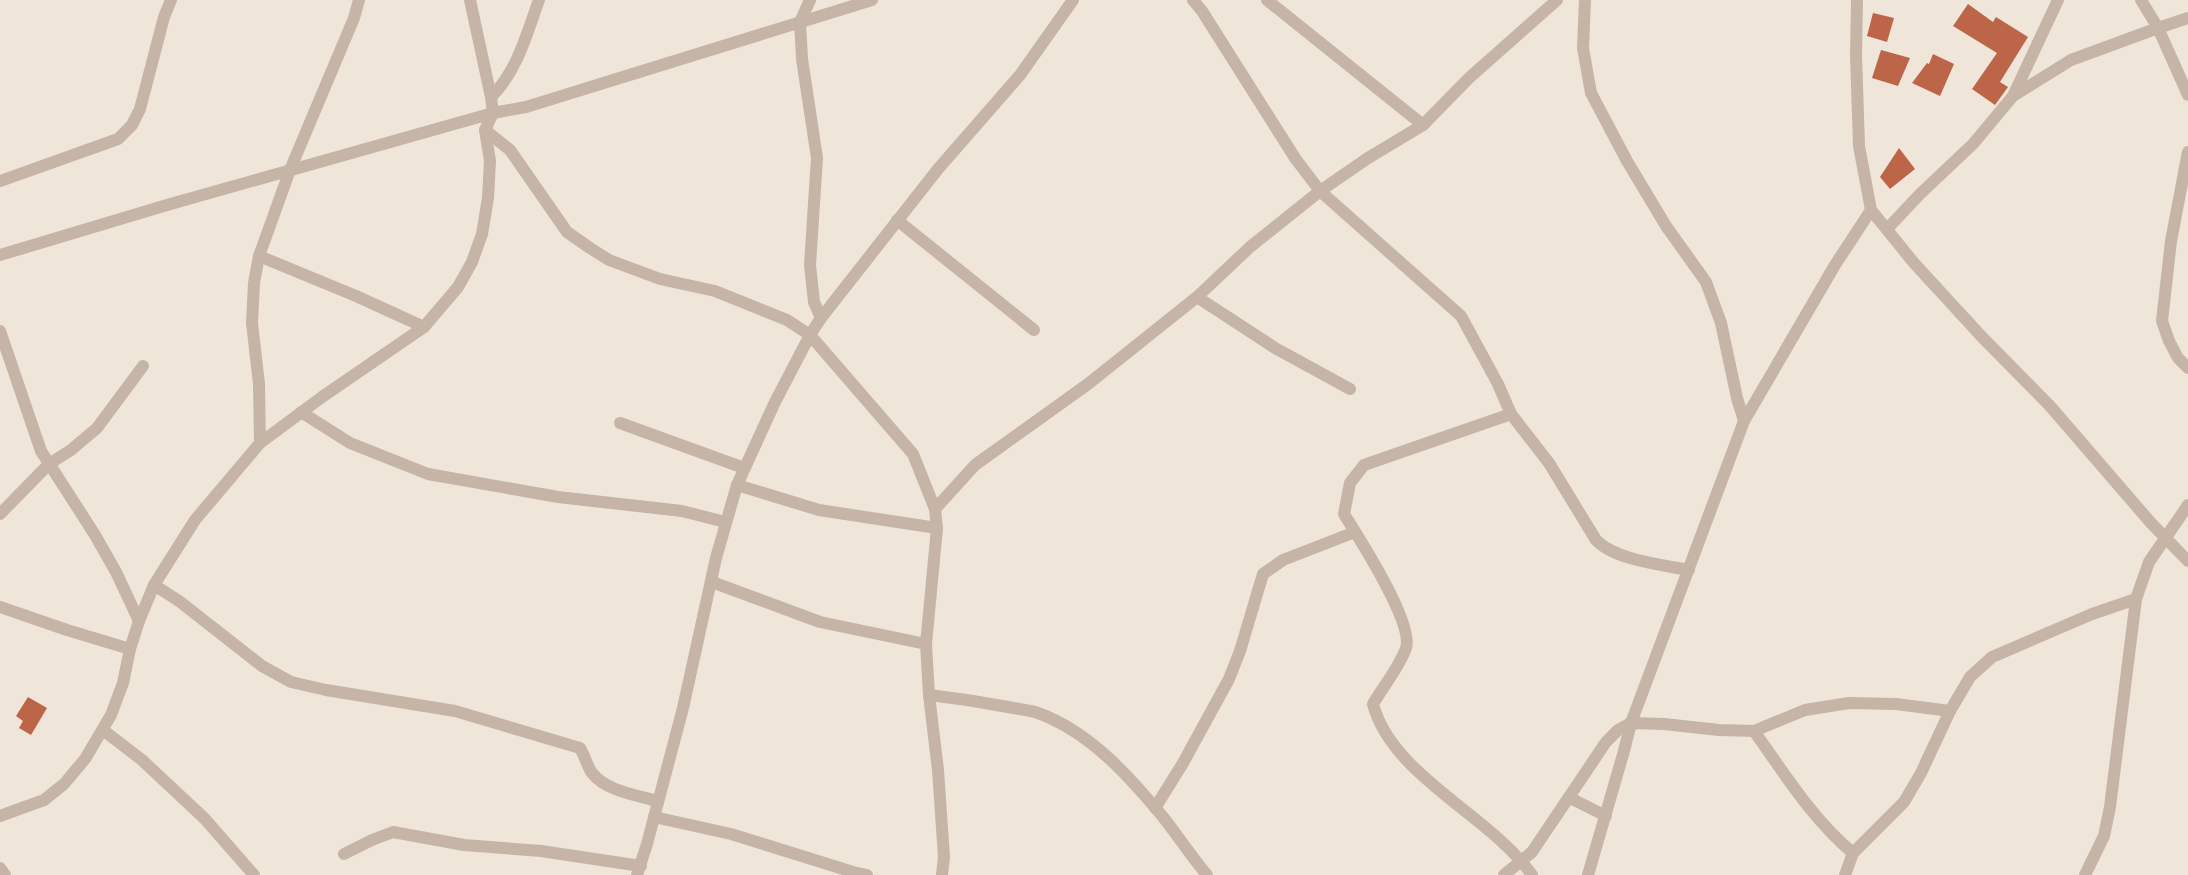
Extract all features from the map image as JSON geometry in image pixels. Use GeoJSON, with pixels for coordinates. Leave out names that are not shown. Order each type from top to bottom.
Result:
{"type":"FeatureCollection","features":[{"type":"Feature","properties":{"kind":"street"},"geometry":{"type":"LineString","coordinates":[[260,443],[259,384],[252,323],[254,283],[259,256],[290,170],[354,18],[359,0]]}},
{"type":"Feature","properties":{"kind":"street"},"geometry":{"type":"LineString","coordinates":[[0,816],[44,800],[64,784],[85,759],[103,730],[123,683],[130,649],[154,585],[195,520],[260,443],[424,327],[458,286],[472,262],[482,234],[488,198],[490,160],[485,130],[493,114],[492,97],[470,0]]}},
{"type":"Feature","properties":{"kind":"street"},"geometry":{"type":"LineString","coordinates":[[492,97],[504,85],[515,64],[539,0]]}},
{"type":"Feature","properties":{"kind":"street"},"geometry":{"type":"LineString","coordinates":[[810,0],[800,22],[802,59],[817,158],[810,265],[814,302],[821,318]]}},
{"type":"Feature","properties":{"kind":"street"},"geometry":{"type":"LineString","coordinates":[[1,252],[290,170],[493,114],[526,107],[872,0]]}},
{"type":"Feature","properties":{"kind":"street"},"geometry":{"type":"LineString","coordinates":[[344,854],[393,832],[464,844],[541,852],[639,870],[683,708],[725,522],[744,468],[775,402],[821,318],[938,169],[1020,75],[1073,0]]}},
{"type":"Feature","properties":{"kind":"street"},"geometry":{"type":"LineString","coordinates":[[1192,0],[1202,11],[1295,158],[1320,191],[1461,316],[1498,384],[1511,414],[1549,463],[1576,510],[1604,548],[1638,559],[1689,570]]}},
{"type":"Feature","properties":{"kind":"street"},"geometry":{"type":"LineString","coordinates":[[1267,0],[1423,124]]}},
{"type":"Feature","properties":{"kind":"street"},"geometry":{"type":"LineString","coordinates":[[935,509],[975,466],[1088,384],[1197,297],[1250,247],[1320,191],[1423,124],[1469,78],[1557,0]]}},
{"type":"Feature","properties":{"kind":"street"},"geometry":{"type":"LineString","coordinates":[[1585,0],[1582,48],[1591,93],[1627,161],[1666,226],[1706,282],[1722,323],[1737,398],[1744,422]]}},
{"type":"Feature","properties":{"kind":"street"},"geometry":{"type":"LineString","coordinates":[[1857,0],[1856,56],[1860,146],[1871,210],[1888,228],[1914,263],[1982,337],[2050,406],[2164,537],[2188,561]]}},
{"type":"Feature","properties":{"kind":"street"},"geometry":{"type":"LineString","coordinates":[[1888,228],[1920,194],[1973,144],[2013,96],[2058,0]]}},
{"type":"Feature","properties":{"kind":"street"},"geometry":{"type":"LineString","coordinates":[[2141,0],[2158,28],[2188,96]]}},
{"type":"Feature","properties":{"kind":"street"},"geometry":{"type":"LineString","coordinates":[[0,181],[118,139],[132,125],[140,110],[166,2]]}},
{"type":"Feature","properties":{"kind":"street"},"geometry":{"type":"LineString","coordinates":[[2013,96],[2071,60],[2188,18]]}},
{"type":"Feature","properties":{"kind":"street"},"geometry":{"type":"LineString","coordinates":[[485,130],[510,150],[568,232],[609,260],[660,279],[715,291],[787,320],[810,335],[912,454],[935,509],[937,528],[926,644],[929,695],[938,770],[944,857],[942,875]]}},
{"type":"Feature","properties":{"kind":"street"},"geometry":{"type":"LineString","coordinates":[[2188,152],[2172,241],[2162,320],[2169,341],[2178,358],[2188,368]]}},
{"type":"Feature","properties":{"kind":"street"},"geometry":{"type":"LineString","coordinates":[[1588,875],[1606,816],[1630,723],[1744,422],[1835,265],[1871,210]]}},
{"type":"Feature","properties":{"kind":"street"},"geometry":{"type":"LineString","coordinates":[[897,220],[1034,330]]}},
{"type":"Feature","properties":{"kind":"street"},"geometry":{"type":"LineString","coordinates":[[259,256],[347,292],[424,327]]}},
{"type":"Feature","properties":{"kind":"street"},"geometry":{"type":"LineString","coordinates":[[1197,297],[1275,348],[1350,389]]}},
{"type":"Feature","properties":{"kind":"street"},"geometry":{"type":"LineString","coordinates":[[0,331],[23,402],[42,451],[95,535],[116,572],[139,621]]}},
{"type":"Feature","properties":{"kind":"street"},"geometry":{"type":"LineString","coordinates":[[0,514],[49,464],[71,450],[97,428],[142,366]]}},
{"type":"Feature","properties":{"kind":"street"},"geometry":{"type":"LineString","coordinates":[[302,412],[350,443],[428,474],[558,497],[682,511],[725,522]]}},
{"type":"Feature","properties":{"kind":"street"},"geometry":{"type":"LineString","coordinates":[[1511,414],[1364,465],[1350,483],[1344,514],[1399,613],[1408,638],[1401,659],[1374,704],[1377,719],[1400,751],[1432,784],[1507,844],[1532,875]]}},
{"type":"Feature","properties":{"kind":"street"},"geometry":{"type":"LineString","coordinates":[[620,423],[744,468]]}},
{"type":"Feature","properties":{"kind":"street"},"geometry":{"type":"LineString","coordinates":[[737,485],[819,510],[937,528]]}},
{"type":"Feature","properties":{"kind":"street"},"geometry":{"type":"LineString","coordinates":[[2085,875],[2104,836],[2110,807],[2136,599],[2149,562],[2164,537],[2188,505]]}},
{"type":"Feature","properties":{"kind":"street"},"geometry":{"type":"LineString","coordinates":[[1155,808],[1183,763],[1229,679],[1240,651],[1263,574],[1283,560],[1355,532]]}},
{"type":"Feature","properties":{"kind":"street"},"geometry":{"type":"LineString","coordinates":[[712,582],[820,622],[926,644]]}},
{"type":"Feature","properties":{"kind":"street"},"geometry":{"type":"LineString","coordinates":[[154,585],[262,666],[291,682],[326,690],[455,711],[514,730],[567,743],[580,748],[592,772],[601,781],[613,788],[657,801]]}},
{"type":"Feature","properties":{"kind":"street"},"geometry":{"type":"LineString","coordinates":[[1845,875],[1853,854],[1904,802],[1921,773],[1950,711],[1970,677],[1992,657],[2092,614],[2136,599]]}},
{"type":"Feature","properties":{"kind":"street"},"geometry":{"type":"LineString","coordinates":[[0,607],[66,630],[130,649]]}},
{"type":"Feature","properties":{"kind":"street"},"geometry":{"type":"LineString","coordinates":[[929,695],[966,698],[1038,713],[1074,731],[1108,757],[1155,808],[1207,875]]}},
{"type":"Feature","properties":{"kind":"street"},"geometry":{"type":"LineString","coordinates":[[1504,875],[1532,852],[1606,742],[1618,730],[1630,723],[1754,731],[1805,710],[1849,703],[1896,704],[1950,711]]}},
{"type":"Feature","properties":{"kind":"street"},"geometry":{"type":"LineString","coordinates":[[103,730],[142,760],[204,818],[254,875]]}},
{"type":"Feature","properties":{"kind":"street"},"geometry":{"type":"LineString","coordinates":[[1754,731],[1818,818],[1838,841],[1853,854]]}},
{"type":"Feature","properties":{"kind":"street"},"geometry":{"type":"LineString","coordinates":[[1570,798],[1606,816]]}},
{"type":"Feature","properties":{"kind":"street"},"geometry":{"type":"LineString","coordinates":[[654,817],[731,834],[867,875]]}},
{"type":"Feature","properties":{"kind":"street"},"geometry":{"type":"LineString","coordinates":[[0,868],[5,875]]}},
{"type":"Feature","properties":{"kind":"building"},"geometry":{"type":"Polygon","coordinates":[[[1968,4],[1993,22],[1996,17],[2028,37],[2000,82],[2008,87],[1995,105],[1972,89],[1997,53],[1953,26],[1968,4]]]}},
{"type":"Feature","properties":{"kind":"building"},"geometry":{"type":"Polygon","coordinates":[[[1873,13],[1894,18],[1887,42],[1867,36],[1873,13]]]}},
{"type":"Feature","properties":{"kind":"building"},"geometry":{"type":"Polygon","coordinates":[[[1881,50],[1910,58],[1898,86],[1872,78],[1881,50]]]}},
{"type":"Feature","properties":{"kind":"building"},"geometry":{"type":"Polygon","coordinates":[[[1933,54],[1954,64],[1940,96],[1912,83],[1927,63],[1929,64],[1933,54]]]}},
{"type":"Feature","properties":{"kind":"building"},"geometry":{"type":"Polygon","coordinates":[[[1899,148],[1915,169],[1890,189],[1880,177],[1899,148]]]}},
{"type":"Feature","properties":{"kind":"building"},"geometry":{"type":"Polygon","coordinates":[[[28,697],[47,708],[31,735],[19,728],[23,721],[16,716],[28,697]]]}}]}
